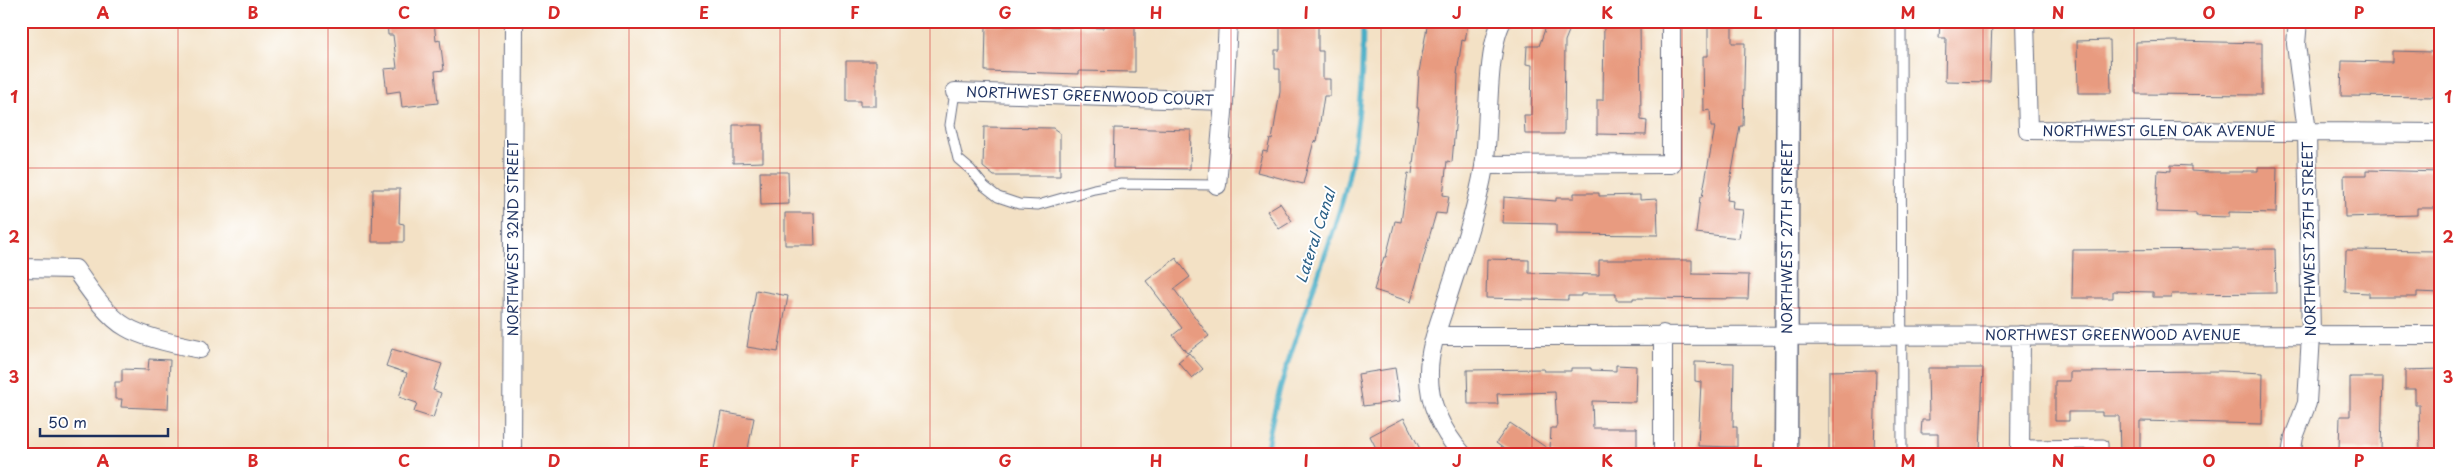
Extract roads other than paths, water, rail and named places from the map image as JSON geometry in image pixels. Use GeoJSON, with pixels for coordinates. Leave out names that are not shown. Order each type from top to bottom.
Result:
{"type":"FeatureCollection","features":[{"type":"Feature","properties":{"kind":"street","name":"NORTHWEST 32ND STREET"},"geometry":{"type":"LineString","coordinates":[[512,454],[514,21]]}},
{"type":"Feature","properties":{"kind":"street"},"geometry":{"type":"LineString","coordinates":[[1216,185],[1224,101],[1228,21]]}},
{"type":"Feature","properties":{"kind":"street"},"geometry":{"type":"LineString","coordinates":[[1462,454],[1448,438],[1433,406],[1429,372],[1435,336],[1478,200],[1484,165],[1492,60],[1502,21]]}},
{"type":"Feature","properties":{"kind":"street"},"geometry":{"type":"LineString","coordinates":[[1484,165],[1671,164],[1671,21]]}},
{"type":"Feature","properties":{"kind":"street","name":"NORTHWEST 27TH STREET"},"geometry":{"type":"LineString","coordinates":[[1786,454],[1788,21]]}},
{"type":"Feature","properties":{"kind":"street","name":"NORTHWEST GLEN OAK AVENUE"},"geometry":{"type":"LineString","coordinates":[[2025,21],[2028,130],[2441,133]]}},
{"type":"Feature","properties":{"kind":"street","name":"NORTHWEST 25TH STREET"},"geometry":{"type":"LineString","coordinates":[[2291,454],[2294,438],[2307,402],[2312,335],[2307,132],[2296,44],[2298,21]]}},
{"type":"Feature","properties":{"kind":"street","name":"NORTHWEST GREENWOOD COURT"},"geometry":{"type":"LineString","coordinates":[[955,92],[1224,101]]}},
{"type":"Feature","properties":{"kind":"street"},"geometry":{"type":"LineString","coordinates":[[21,268],[75,269],[97,300],[125,327],[176,345],[200,349]]}},
{"type":"Feature","properties":{"kind":"street"},"geometry":{"type":"LineString","coordinates":[[1663,334],[1663,454]]}},
{"type":"Feature","properties":{"kind":"street","name":"NORTHWEST GREENWOOD AVENUE"},"geometry":{"type":"LineString","coordinates":[[1435,336],[1663,334],[2441,335]]}},
{"type":"Feature","properties":{"kind":"street"},"geometry":{"type":"LineString","coordinates":[[2020,449],[2021,335]]}},
{"type":"Feature","properties":{"kind":"lane"},"geometry":{"type":"LineString","coordinates":[[1901,21],[1902,454]]}},
{"type":"Feature","properties":{"kind":"lane"},"geometry":{"type":"LineString","coordinates":[[955,92],[950,125],[958,159],[971,170],[984,186],[998,197],[1019,204],[1038,206],[1094,189],[1121,184],[1216,185]]}},
{"type":"Feature","properties":{"kind":"lane"},"geometry":{"type":"LineString","coordinates":[[2020,449],[2103,444],[2104,454]]}},
{"type":"Feature","properties":{"kind":"waterway","name":"Lateral Canal"},"geometry":{"type":"LineString","coordinates":[[1266,454],[1280,388],[1334,227],[1349,174],[1357,131],[1363,21]]}}]}
